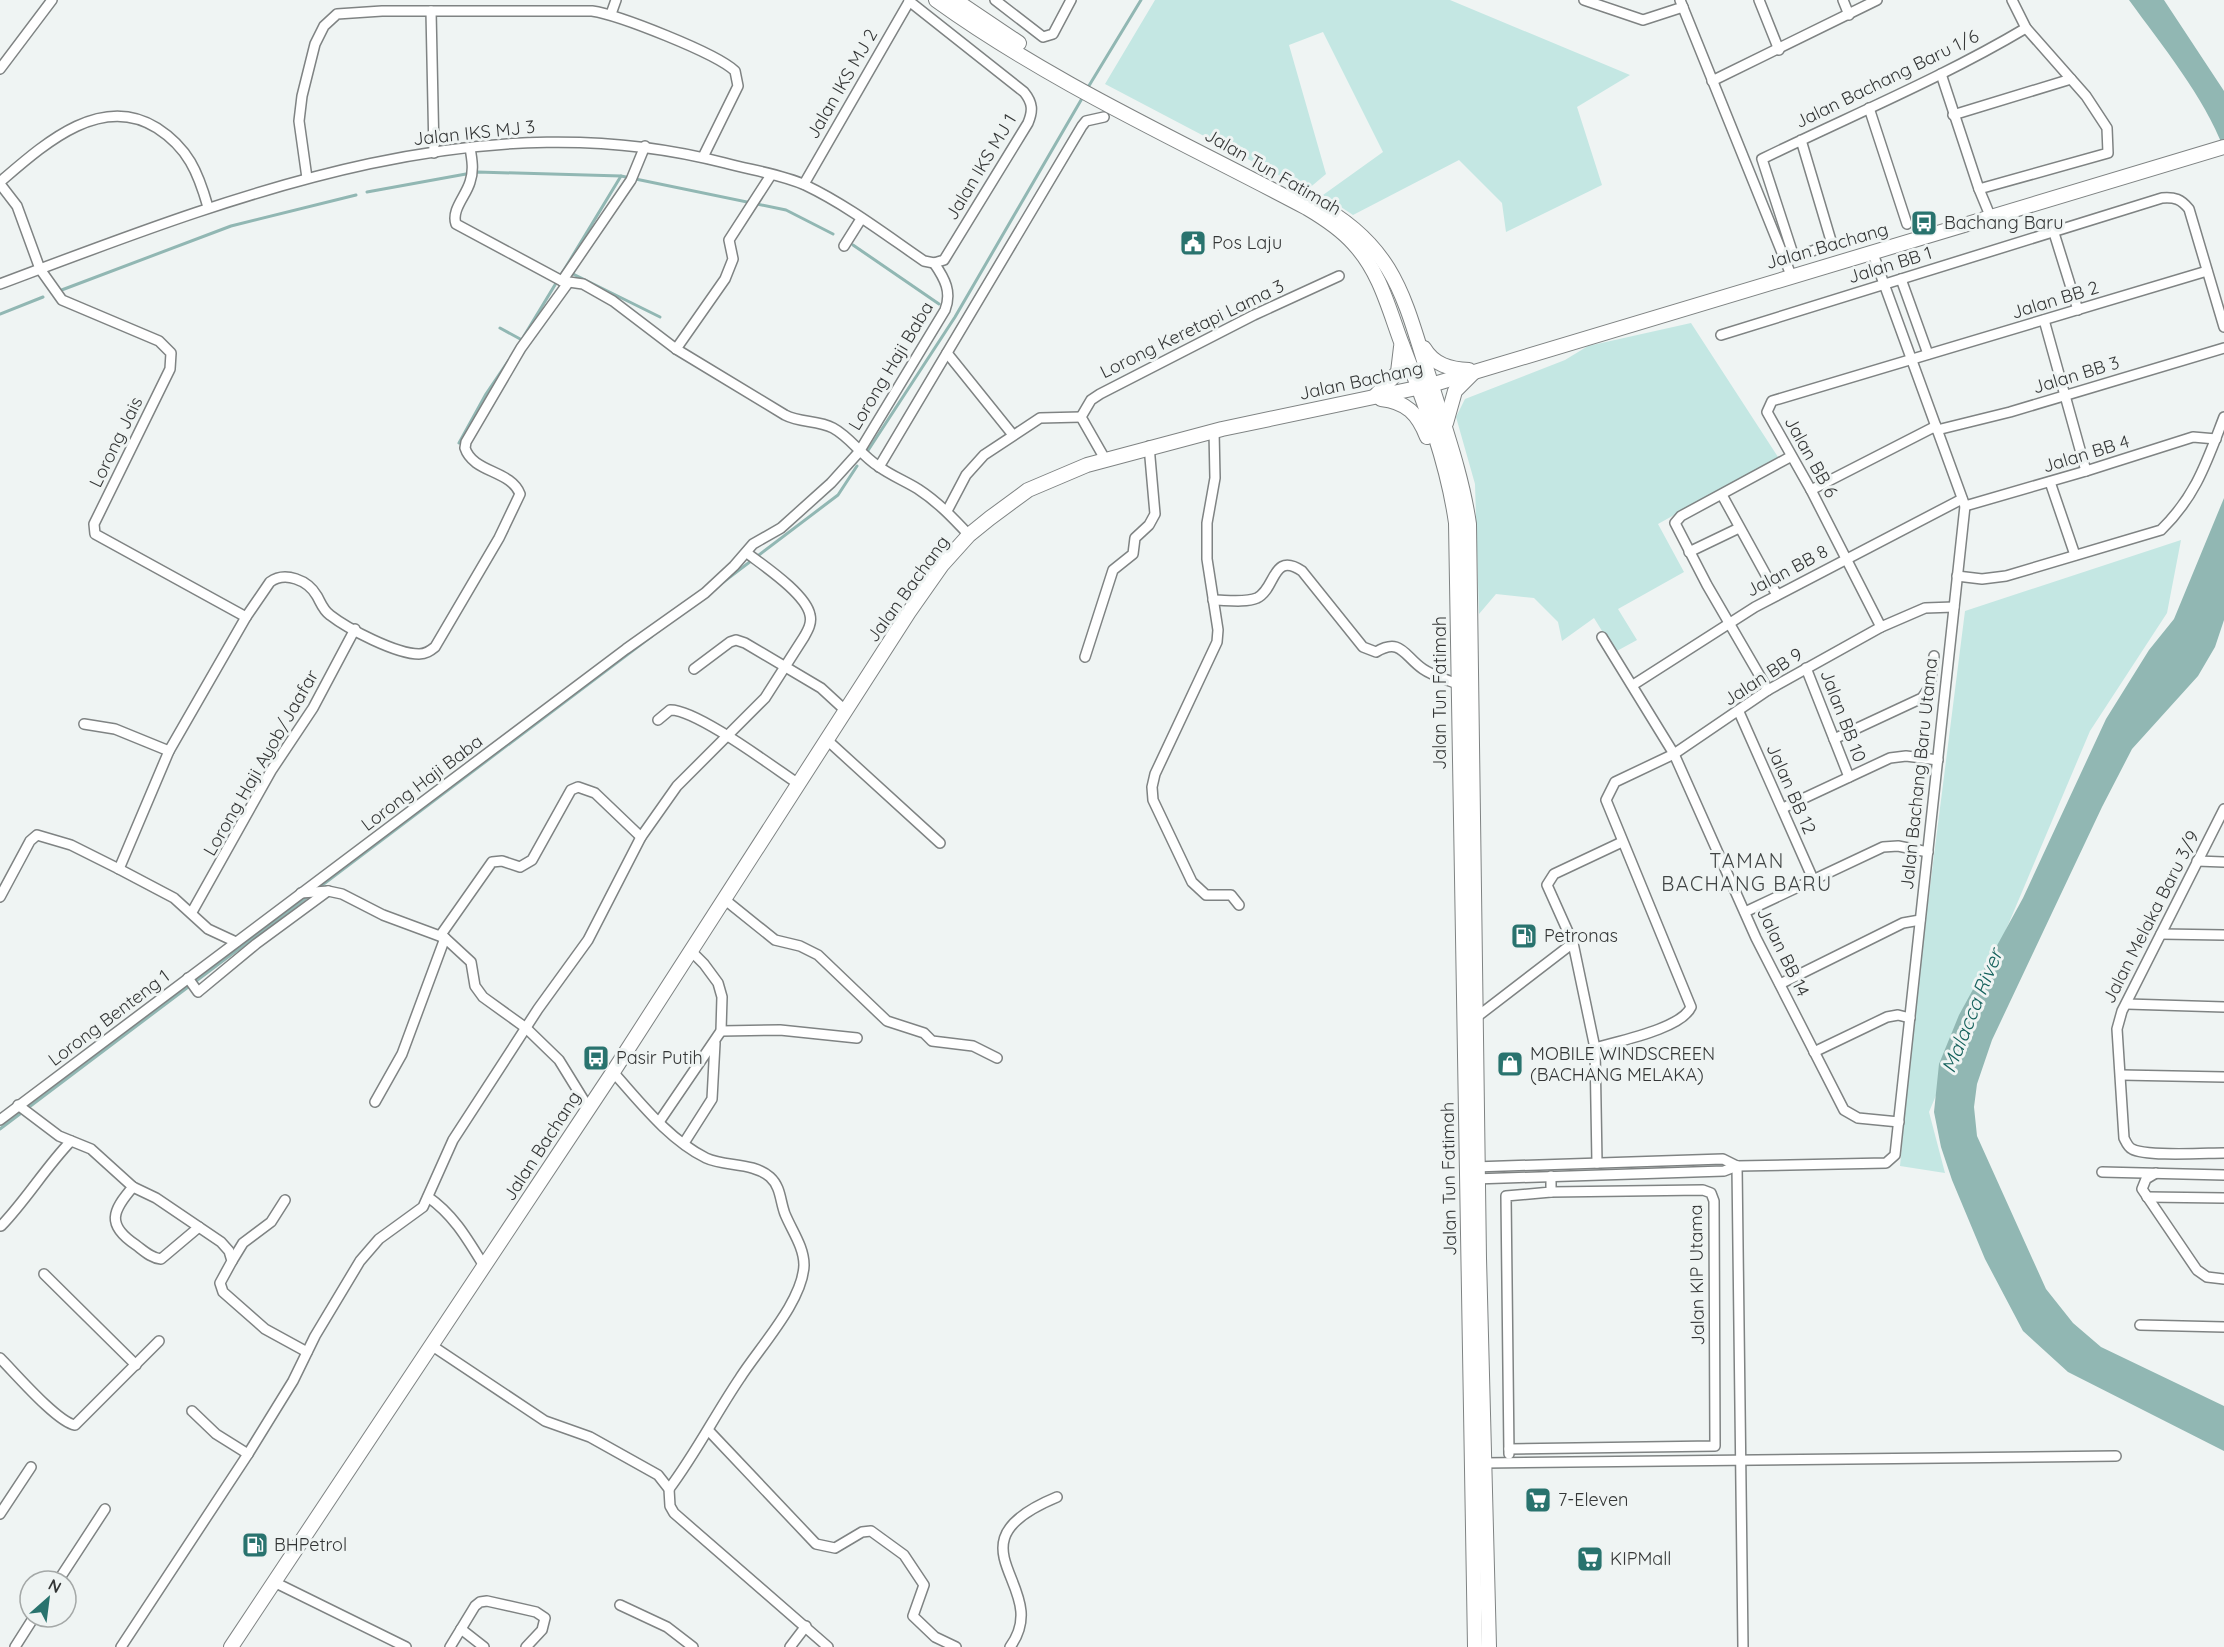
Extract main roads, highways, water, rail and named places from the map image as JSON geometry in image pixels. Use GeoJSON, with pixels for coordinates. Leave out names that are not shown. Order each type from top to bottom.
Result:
{"type":"FeatureCollection","features":[{"type":"Feature","properties":{"kind":"main road","name":"Jalan Tun Fatimah"},"geometry":{"type":"LineString","coordinates":[[936,0],[990,37],[1070,77],[1307,208],[1336,228],[1354,244],[1371,267],[1389,305],[1399,336],[1449,438],[1469,524],[1470,745],[1478,1016],[1472,1173],[1475,1647]]}},
{"type":"Feature","properties":{"kind":"main road","name":"Jalan Tun Fatimah"},"geometry":{"type":"LineString","coordinates":[[955,0],[1070,77]]}},
{"type":"Feature","properties":{"kind":"main road","name":"Jalan Tun Fatimah"},"geometry":{"type":"LineString","coordinates":[[1100,94],[1326,209],[1352,227],[1385,262],[1405,300],[1413,324],[1456,524],[1457,684],[1489,1647]]}},
{"type":"Feature","properties":{"kind":"main road","name":"Jalan Bachang"},"geometry":{"type":"LineString","coordinates":[[231,1647],[613,1072],[797,783],[929,584],[969,535],[1028,490],[1105,459],[1149,446],[1425,386],[2222,148]]}},
{"type":"Feature","properties":{"kind":"main road"},"geometry":{"type":"LineString","coordinates":[[1413,324],[1423,347],[1435,362],[1455,369],[1477,370]]}},
{"type":"Feature","properties":{"kind":"main road"},"geometry":{"type":"LineString","coordinates":[[1373,398],[1398,372],[1402,353],[1399,336]]}},
{"type":"Feature","properties":{"kind":"main road"},"geometry":{"type":"LineString","coordinates":[[1449,438],[1446,422],[1450,401],[1459,386],[1477,370]]}},
{"type":"Feature","properties":{"kind":"main road"},"geometry":{"type":"LineString","coordinates":[[1373,398],[1390,400],[1412,410],[1420,419],[1432,448],[1446,470]]}},
{"type":"Feature","properties":{"kind":"water"},"geometry":{"type":"Polygon","coordinates":[[[2129,0],[2164,0],[2224,91],[2224,149],[2194,91],[2129,0]]]}},
{"type":"Feature","properties":{"kind":"water","name":"Malacca River"},"geometry":{"type":"Polygon","coordinates":[[[2224,498],[2224,620],[2215,647],[2198,676],[2132,749],[2102,807],[1992,1040],[1977,1084],[1974,1107],[1977,1136],[2046,1289],[2073,1323],[2101,1347],[2224,1406],[2224,1451],[2068,1372],[2023,1331],[1985,1259],[1952,1180],[1941,1147],[1934,1112],[1939,1064],[1959,1015],[2023,898],[2106,719],[2149,650],[2174,619],[2224,498]]]}},
{"type":"Feature","properties":{"kind":"waterway"},"geometry":{"type":"LineString","coordinates":[[1087,89],[1141,0]]}},
{"type":"Feature","properties":{"kind":"waterway"},"geometry":{"type":"LineString","coordinates":[[867,452],[955,317],[1084,95]]}},
{"type":"Feature","properties":{"kind":"waterway"},"geometry":{"type":"LineString","coordinates":[[367,192],[477,172],[621,176],[786,210],[833,234]]}},
{"type":"Feature","properties":{"kind":"waterway"},"geometry":{"type":"LineString","coordinates":[[524,336],[621,176]]}},
{"type":"Feature","properties":{"kind":"waterway"},"geometry":{"type":"LineString","coordinates":[[59,291],[231,226],[356,195]]}},
{"type":"Feature","properties":{"kind":"waterway"},"geometry":{"type":"LineString","coordinates":[[853,245],[939,304]]}},
{"type":"Feature","properties":{"kind":"waterway"},"geometry":{"type":"LineString","coordinates":[[571,273],[660,317]]}},
{"type":"Feature","properties":{"kind":"waterway"},"geometry":{"type":"LineString","coordinates":[[0,314],[43,297]]}},
{"type":"Feature","properties":{"kind":"waterway"},"geometry":{"type":"LineString","coordinates":[[500,328],[522,340]]}},
{"type":"Feature","properties":{"kind":"waterway"},"geometry":{"type":"LineString","coordinates":[[459,443],[486,394],[511,357]]}},
{"type":"Feature","properties":{"kind":"waterway"},"geometry":{"type":"LineString","coordinates":[[722,583],[838,495],[857,466]]}},
{"type":"Feature","properties":{"kind":"waterway"},"geometry":{"type":"LineString","coordinates":[[317,889],[652,636]]}},
{"type":"Feature","properties":{"kind":"waterway"},"geometry":{"type":"LineString","coordinates":[[0,1129],[310,895]]}},
{"type":"Feature","properties":{"kind":"place","name":"Bachang Baru"},"geometry":{"type":"Point","coordinates":[1924,223]}},
{"type":"Feature","properties":{"kind":"place","name":"Pos Laju"},"geometry":{"type":"Point","coordinates":[1193,243]}},
{"type":"Feature","properties":{"kind":"place","name":"Petronas"},"geometry":{"type":"Point","coordinates":[1524,936]}},
{"type":"Feature","properties":{"kind":"place","name":"Pasir Putih"},"geometry":{"type":"Point","coordinates":[596,1058]}},
{"type":"Feature","properties":{"kind":"place","name":"MOBILE WINDSCREEN (BACHANG MELAKA)"},"geometry":{"type":"Point","coordinates":[1510,1064]}},
{"type":"Feature","properties":{"kind":"place","name":"7-Eleven"},"geometry":{"type":"Point","coordinates":[1538,1500]}},
{"type":"Feature","properties":{"kind":"place","name":"BHPetrol"},"geometry":{"type":"Point","coordinates":[255,1545]}},
{"type":"Feature","properties":{"kind":"place","name":"KIPMall"},"geometry":{"type":"Point","coordinates":[1590,1559]}},
{"type":"Feature","properties":{"kind":"district","name":"TAMAN BACHANG BARU"},"geometry":{"type":"Point","coordinates":[1747,872]}}]}
